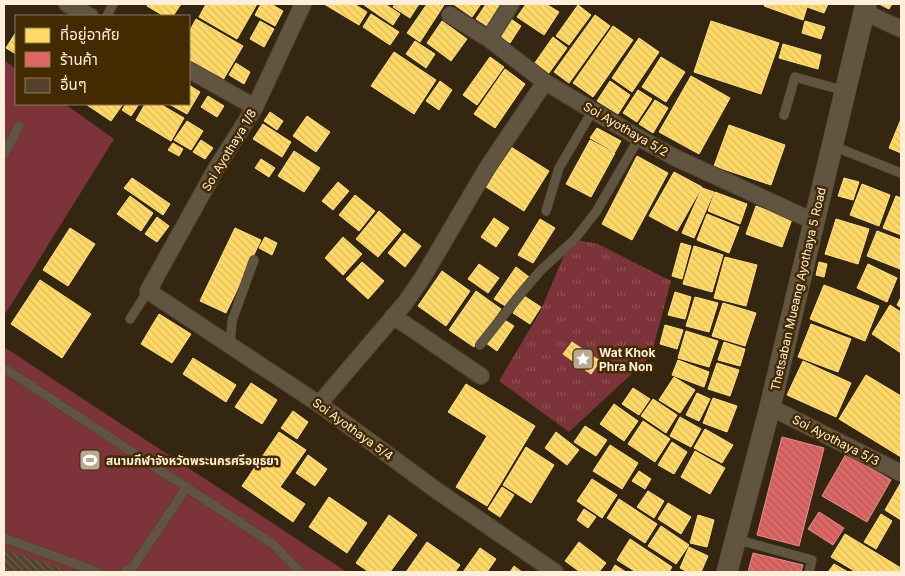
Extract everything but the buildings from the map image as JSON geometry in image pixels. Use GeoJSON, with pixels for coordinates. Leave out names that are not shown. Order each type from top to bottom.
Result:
{"type":"FeatureCollection","features":[{"type":"Feature","properties":{"kind":"street"},"geometry":{"type":"LineString","coordinates":[[67,4],[88,15]]}},
{"type":"Feature","properties":{"kind":"street","name":"Soi Ayothaya 1/8"},"geometry":{"type":"LineString","coordinates":[[148,291],[217,167],[255,107],[303,4]]}},
{"type":"Feature","properties":{"kind":"street"},"geometry":{"type":"LineString","coordinates":[[489,39],[511,4]]}},
{"type":"Feature","properties":{"kind":"street"},"geometry":{"type":"LineString","coordinates":[[865,8],[901,29]]}},
{"type":"Feature","properties":{"kind":"street","name":"Thetsaban Mueang Ayothaya 5 Road"},"geometry":{"type":"LineString","coordinates":[[727,572],[770,406],[865,8]]}},
{"type":"Feature","properties":{"kind":"street","name":"Soi Ayothaya 5/2"},"geometry":{"type":"LineString","coordinates":[[450,15],[489,39],[545,82],[640,138],[676,158],[815,222]]}},
{"type":"Feature","properties":{"kind":"street"},"geometry":{"type":"LineString","coordinates":[[190,71],[255,107]]}},
{"type":"Feature","properties":{"kind":"street"},"geometry":{"type":"LineString","coordinates":[[319,404],[423,277],[487,168],[545,82]]}},
{"type":"Feature","properties":{"kind":"street","name":"Soi Ayothaya 5/4"},"geometry":{"type":"LineString","coordinates":[[148,291],[319,404],[436,490],[555,572]]}},
{"type":"Feature","properties":{"kind":"street"},"geometry":{"type":"LineString","coordinates":[[393,316],[481,376]]}},
{"type":"Feature","properties":{"kind":"street","name":"Soi Ayothaya 5/3"},"geometry":{"type":"LineString","coordinates":[[770,406],[901,474]]}},
{"type":"Feature","properties":{"kind":"lane"},"geometry":{"type":"LineString","coordinates":[[784,115],[795,77],[845,91]]}},
{"type":"Feature","properties":{"kind":"lane"},"geometry":{"type":"LineString","coordinates":[[546,211],[559,168],[593,110]]}},
{"type":"Feature","properties":{"kind":"lane"},"geometry":{"type":"LineString","coordinates":[[4,154],[19,126]]}},
{"type":"Feature","properties":{"kind":"lane"},"geometry":{"type":"LineString","coordinates":[[480,345],[522,291],[541,270],[574,240],[596,212],[640,138]]}},
{"type":"Feature","properties":{"kind":"lane"},"geometry":{"type":"LineString","coordinates":[[832,146],[901,173]]}},
{"type":"Feature","properties":{"kind":"lane"},"geometry":{"type":"LineString","coordinates":[[230,346],[232,321],[254,260]]}},
{"type":"Feature","properties":{"kind":"lane"},"geometry":{"type":"LineString","coordinates":[[130,319],[148,291]]}},
{"type":"Feature","properties":{"kind":"lane"},"geometry":{"type":"LineString","coordinates":[[4,368],[274,544],[300,572]]}},
{"type":"Feature","properties":{"kind":"lane"},"geometry":{"type":"LineString","coordinates":[[125,572],[132,567],[187,487]]}},
{"type":"Feature","properties":{"kind":"lane"},"geometry":{"type":"LineString","coordinates":[[4,538],[98,572]]}},
{"type":"Feature","properties":{"kind":"lane"},"geometry":{"type":"LineString","coordinates":[[735,539],[812,560],[809,572]]}},
{"type":"Feature","properties":{"kind":"green space"},"geometry":{"type":"Polygon","coordinates":[[[4,60],[15,68],[15,105],[66,105],[114,139],[4,316],[4,60]]]}},
{"type":"Feature","properties":{"kind":"green space"},"geometry":{"type":"Polygon","coordinates":[[[571,239],[598,244],[671,281],[651,356],[569,432],[499,381],[540,312],[571,239]]]}},
{"type":"Feature","properties":{"kind":"green space","name":"สนามกีฬาจังหวัดพระนครศรีอยุธยา"},"geometry":{"type":"Polygon","coordinates":[[[4,347],[347,572],[4,572],[4,347]]]}},
{"type":"Feature","properties":{"kind":"place","name":"Wat Khok Phra Non"},"geometry":{"type":"Point","coordinates":[583,359]}},
{"type":"Feature","properties":{"kind":"place","name":"สนามกีฬาจังหวัดพระนครศรีอยุธยา"},"geometry":{"type":"Point","coordinates":[90,460]}}]}
